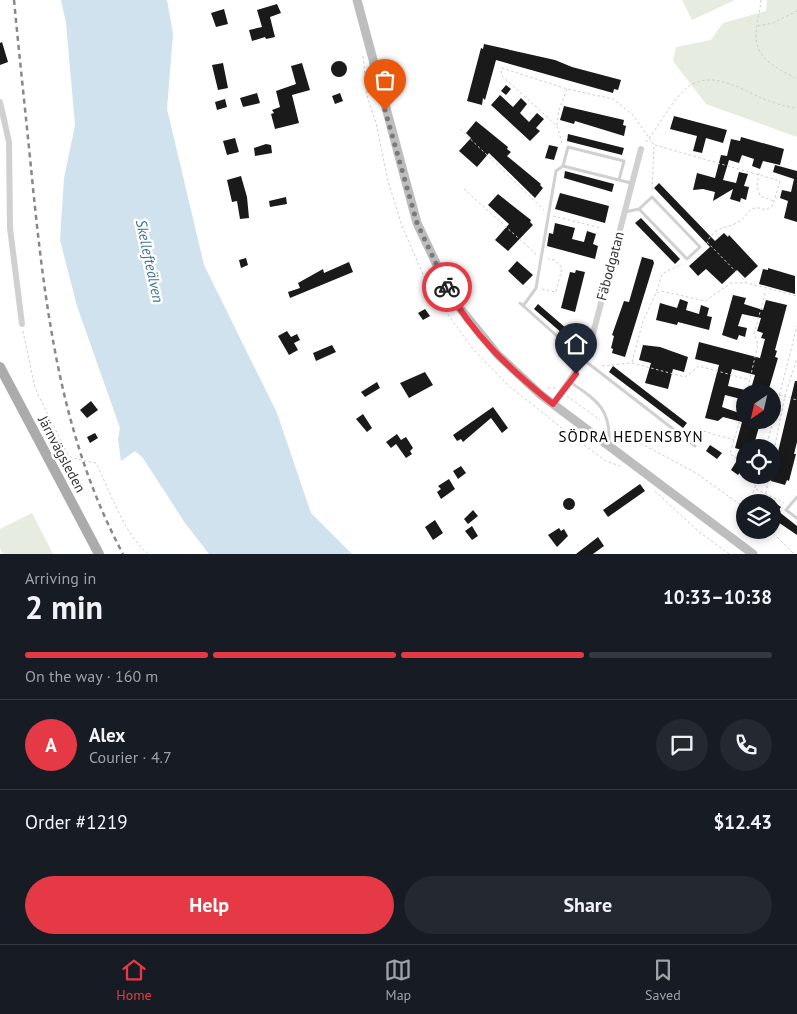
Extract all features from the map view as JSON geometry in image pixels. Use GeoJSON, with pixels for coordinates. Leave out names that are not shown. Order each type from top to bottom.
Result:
{"type":"FeatureCollection","features":[{"type":"Feature","properties":{"kind":"main road"},"geometry":{"type":"LineString","coordinates":[[357,0],[417,223],[454,301],[498,355],[541,395],[753,554]]}},
{"type":"Feature","properties":{"kind":"main road","name":"Järnvägsleden"},"geometry":{"type":"LineString","coordinates":[[0,367],[99,554]]}},
{"type":"Feature","properties":{"kind":"street"},"geometry":{"type":"LineString","coordinates":[[0,102],[9,142],[10,228],[22,324]]}},
{"type":"Feature","properties":{"kind":"street","name":"Fäbodgatan"},"geometry":{"type":"LineString","coordinates":[[553,404],[570,382],[588,353],[641,149]]}},
{"type":"Feature","properties":{"kind":"lane"},"geometry":{"type":"LineString","coordinates":[[523,306],[536,288],[556,171],[563,166],[568,147],[624,161],[619,180]]}},
{"type":"Feature","properties":{"kind":"lane"},"geometry":{"type":"LineString","coordinates":[[563,166],[632,183]]}},
{"type":"Feature","properties":{"kind":"lane"},"geometry":{"type":"LineString","coordinates":[[625,212],[639,209],[652,197],[700,246],[687,259],[639,209]]}},
{"type":"Feature","properties":{"kind":"lane"},"geometry":{"type":"LineString","coordinates":[[520,303],[595,369],[695,446]]}},
{"type":"Feature","properties":{"kind":"lane"},"geometry":{"type":"LineString","coordinates":[[570,382],[595,399],[606,415],[610,426],[609,446]]}},
{"type":"Feature","properties":{"kind":"lane"},"geometry":{"type":"LineString","coordinates":[[797,496],[786,510],[797,518]]}},
{"type":"Feature","properties":{"kind":"path"},"geometry":{"type":"LineString","coordinates":[[761,0],[756,36],[759,50],[763,58],[797,79]]}},
{"type":"Feature","properties":{"kind":"path"},"geometry":{"type":"LineString","coordinates":[[757,26],[773,23],[797,11]]}},
{"type":"Feature","properties":{"kind":"path"},"geometry":{"type":"LineString","coordinates":[[362,51],[367,96],[376,123],[388,181],[402,226],[429,288],[473,349],[508,385],[606,461],[624,467]]}},
{"type":"Feature","properties":{"kind":"path"},"geometry":{"type":"LineString","coordinates":[[557,126],[500,75],[502,68],[567,89],[613,99],[633,115],[654,145],[652,197]]}},
{"type":"Feature","properties":{"kind":"path"},"geometry":{"type":"LineString","coordinates":[[641,149],[688,88],[698,82],[719,81],[733,84],[764,100],[797,108]]}},
{"type":"Feature","properties":{"kind":"path"},"geometry":{"type":"LineString","coordinates":[[567,89],[559,110],[557,126],[562,143],[568,147]]}},
{"type":"Feature","properties":{"kind":"path"},"geometry":{"type":"LineString","coordinates":[[460,129],[548,214],[602,228]]}},
{"type":"Feature","properties":{"kind":"path"},"geometry":{"type":"LineString","coordinates":[[654,145],[780,180],[773,205],[766,210],[756,207],[738,223],[723,226],[712,233],[707,242],[747,283]]}},
{"type":"Feature","properties":{"kind":"path"},"geometry":{"type":"LineString","coordinates":[[759,173],[757,186],[760,196],[775,201]]}},
{"type":"Feature","properties":{"kind":"path"},"geometry":{"type":"LineString","coordinates":[[464,190],[540,258],[554,260],[562,268],[556,292],[536,288]]}},
{"type":"Feature","properties":{"kind":"path"},"geometry":{"type":"LineString","coordinates":[[632,363],[643,321],[656,293],[662,274],[681,265],[687,259]]}},
{"type":"Feature","properties":{"kind":"path"},"geometry":{"type":"LineString","coordinates":[[656,293],[661,291],[705,301],[732,283],[747,283],[766,290],[797,296]]}},
{"type":"Feature","properties":{"kind":"path"},"geometry":{"type":"LineString","coordinates":[[749,384],[758,344],[754,334],[766,290]]}},
{"type":"Feature","properties":{"kind":"path"},"geometry":{"type":"LineString","coordinates":[[22,324],[34,388],[67,453],[72,458],[96,462],[118,509],[139,546],[148,554]]}},
{"type":"Feature","properties":{"kind":"path"},"geometry":{"type":"LineString","coordinates":[[781,387],[797,326]]}},
{"type":"Feature","properties":{"kind":"path"},"geometry":{"type":"LineString","coordinates":[[777,439],[797,358]]}},
{"type":"Feature","properties":{"kind":"path"},"geometry":{"type":"LineString","coordinates":[[595,369],[609,364],[632,363],[685,378],[700,366],[750,380]]}},
{"type":"Feature","properties":{"kind":"path"},"geometry":{"type":"LineString","coordinates":[[532,405],[547,388],[552,387],[610,426],[696,474],[736,502]]}},
{"type":"Feature","properties":{"kind":"path"},"geometry":{"type":"LineString","coordinates":[[781,395],[797,400]]}},
{"type":"Feature","properties":{"kind":"path"},"geometry":{"type":"LineString","coordinates":[[736,458],[730,454],[737,429]]}},
{"type":"Feature","properties":{"kind":"path"},"geometry":{"type":"LineString","coordinates":[[689,441],[700,430],[734,440]]}},
{"type":"Feature","properties":{"kind":"path"},"geometry":{"type":"LineString","coordinates":[[754,494],[757,484]]}},
{"type":"Feature","properties":{"kind":"path"},"geometry":{"type":"LineString","coordinates":[[756,489],[766,494],[768,484]]}},
{"type":"Feature","properties":{"kind":"path"},"geometry":{"type":"LineString","coordinates":[[650,486],[667,505],[729,554]]}},
{"type":"Feature","properties":{"kind":"path"},"geometry":{"type":"LineString","coordinates":[[781,502],[789,506]]}},
{"type":"Feature","properties":{"kind":"path"},"geometry":{"type":"LineString","coordinates":[[779,539],[794,554]]}},
{"type":"Feature","properties":{"kind":"shaded area"},"geometry":{"type":"Polygon","coordinates":[[[682,0],[735,0],[692,20],[682,0]]]}},
{"type":"Feature","properties":{"kind":"shaded area"},"geometry":{"type":"Polygon","coordinates":[[[767,0],[797,0],[797,137],[706,104],[673,61],[676,47],[711,40],[723,23],[766,11],[767,0]]]}},
{"type":"Feature","properties":{"kind":"shaded area"},"geometry":{"type":"Polygon","coordinates":[[[32,513],[53,554],[3,554],[0,548],[0,529],[32,513]]]}},
{"type":"Feature","properties":{"kind":"water","name":"Skellefteälven"},"geometry":{"type":"Polygon","coordinates":[[[61,0],[167,0],[173,34],[167,109],[204,265],[277,413],[311,513],[352,554],[209,554],[185,523],[143,458],[135,451],[121,461],[118,439],[120,428],[77,306],[60,240],[64,178],[75,125],[66,23],[61,0]]]}},
{"type":"Feature","properties":{"kind":"building"},"geometry":{"type":"Polygon","coordinates":[[[277,4],[281,13],[270,17],[275,37],[266,39],[265,37],[252,41],[249,30],[262,27],[257,10],[277,4]]]}},
{"type":"Feature","properties":{"kind":"building"},"geometry":{"type":"Polygon","coordinates":[[[224,9],[228,24],[216,27],[211,13],[224,9]]]}},
{"type":"Feature","properties":{"kind":"building"},"geometry":{"type":"Polygon","coordinates":[[[2,42],[8,62],[0,65],[0,43],[2,42]]]}},
{"type":"Feature","properties":{"kind":"building"},"geometry":{"type":"Polygon","coordinates":[[[484,44],[555,60],[572,67],[621,80],[618,90],[614,89],[613,93],[496,60],[482,105],[467,101],[481,48],[483,49],[484,44]]]}},
{"type":"Feature","properties":{"kind":"building"},"geometry":{"type":"Polygon","coordinates":[[[339,61],[347,69],[339,77],[331,69],[339,61]]]}},
{"type":"Feature","properties":{"kind":"building"},"geometry":{"type":"Polygon","coordinates":[[[223,63],[228,88],[218,90],[212,65],[223,63]]]}},
{"type":"Feature","properties":{"kind":"building"},"geometry":{"type":"Polygon","coordinates":[[[302,63],[310,90],[292,95],[299,123],[275,129],[271,114],[274,113],[272,110],[280,107],[276,91],[296,84],[291,66],[302,63]]]}},
{"type":"Feature","properties":{"kind":"building"},"geometry":{"type":"Polygon","coordinates":[[[506,85],[511,89],[506,95],[501,91],[506,85]]]}},
{"type":"Feature","properties":{"kind":"building"},"geometry":{"type":"Polygon","coordinates":[[[257,93],[260,103],[243,107],[240,98],[257,93]]]}},
{"type":"Feature","properties":{"kind":"building"},"geometry":{"type":"Polygon","coordinates":[[[340,93],[343,101],[335,104],[332,96],[340,93]]]}},
{"type":"Feature","properties":{"kind":"building"},"geometry":{"type":"Polygon","coordinates":[[[500,95],[513,107],[521,98],[527,104],[520,113],[529,122],[537,113],[544,119],[536,128],[540,131],[530,141],[491,105],[500,95]]]}},
{"type":"Feature","properties":{"kind":"building"},"geometry":{"type":"Polygon","coordinates":[[[225,99],[227,107],[217,110],[215,102],[225,99]]]}},
{"type":"Feature","properties":{"kind":"building"},"geometry":{"type":"Polygon","coordinates":[[[564,106],[624,120],[623,125],[626,126],[624,136],[575,121],[574,124],[560,120],[564,106]]]}},
{"type":"Feature","properties":{"kind":"building"},"geometry":{"type":"Polygon","coordinates":[[[674,116],[727,130],[723,143],[706,138],[702,153],[693,151],[697,136],[670,129],[674,116]]]}},
{"type":"Feature","properties":{"kind":"building"},"geometry":{"type":"Polygon","coordinates":[[[476,121],[508,147],[507,149],[511,152],[507,156],[541,184],[543,188],[535,198],[489,153],[477,167],[459,151],[471,138],[466,133],[476,121]]]}},
{"type":"Feature","properties":{"kind":"building"},"geometry":{"type":"Polygon","coordinates":[[[568,134],[624,148],[622,155],[567,141],[568,134]]]}},
{"type":"Feature","properties":{"kind":"building"},"geometry":{"type":"Polygon","coordinates":[[[741,137],[784,149],[780,165],[763,161],[760,169],[752,166],[754,159],[742,155],[739,163],[729,160],[723,180],[736,183],[739,172],[748,174],[744,186],[749,187],[746,200],[741,198],[740,202],[730,199],[733,189],[713,201],[715,192],[703,189],[693,190],[697,173],[715,178],[721,155],[727,156],[731,139],[740,141],[741,137]]]}},
{"type":"Feature","properties":{"kind":"building"},"geometry":{"type":"Polygon","coordinates":[[[235,138],[239,152],[227,155],[223,141],[235,138]]]}},
{"type":"Feature","properties":{"kind":"building"},"geometry":{"type":"Polygon","coordinates":[[[266,144],[271,145],[272,153],[255,156],[254,148],[266,144]]]}},
{"type":"Feature","properties":{"kind":"building"},"geometry":{"type":"Polygon","coordinates":[[[549,145],[558,147],[554,160],[545,158],[549,145]]]}},
{"type":"Feature","properties":{"kind":"building"},"geometry":{"type":"Polygon","coordinates":[[[775,165],[797,171],[797,222],[784,218],[788,201],[780,198],[782,190],[791,192],[794,179],[773,172],[775,165]]]}},
{"type":"Feature","properties":{"kind":"building"},"geometry":{"type":"Polygon","coordinates":[[[565,171],[614,184],[612,192],[564,178],[565,171]]]}},
{"type":"Feature","properties":{"kind":"building"},"geometry":{"type":"Polygon","coordinates":[[[241,176],[247,197],[249,218],[240,219],[237,201],[232,202],[227,180],[241,176]]]}},
{"type":"Feature","properties":{"kind":"building"},"geometry":{"type":"Polygon","coordinates":[[[659,183],[715,241],[724,233],[728,237],[729,235],[758,266],[745,278],[737,270],[722,284],[706,269],[698,276],[689,266],[710,247],[654,188],[659,183]]]}},
{"type":"Feature","properties":{"kind":"building"},"geometry":{"type":"Polygon","coordinates":[[[560,193],[609,206],[605,223],[555,209],[560,193]]]}},
{"type":"Feature","properties":{"kind":"building"},"geometry":{"type":"Polygon","coordinates":[[[498,194],[531,220],[530,222],[533,225],[508,251],[495,240],[509,224],[488,205],[498,194]]]}},
{"type":"Feature","properties":{"kind":"building"},"geometry":{"type":"Polygon","coordinates":[[[286,197],[287,204],[270,207],[269,201],[286,197]]]}},
{"type":"Feature","properties":{"kind":"building"},"geometry":{"type":"Polygon","coordinates":[[[641,218],[680,259],[675,264],[635,223],[641,218]]]}},
{"type":"Feature","properties":{"kind":"building"},"geometry":{"type":"Polygon","coordinates":[[[555,223],[575,228],[572,239],[584,242],[587,231],[596,234],[593,244],[598,246],[595,259],[547,246],[549,233],[553,234],[555,223]]]}},
{"type":"Feature","properties":{"kind":"building"},"geometry":{"type":"Polygon","coordinates":[[[642,257],[653,260],[654,263],[625,357],[612,353],[613,349],[611,348],[614,336],[612,335],[624,301],[629,302],[642,257]]]}},
{"type":"Feature","properties":{"kind":"building"},"geometry":{"type":"Polygon","coordinates":[[[246,258],[248,265],[241,268],[239,260],[246,258]]]}},
{"type":"Feature","properties":{"kind":"building"},"geometry":{"type":"Polygon","coordinates":[[[517,261],[533,275],[523,285],[508,271],[517,261]]]}},
{"type":"Feature","properties":{"kind":"building"},"geometry":{"type":"Polygon","coordinates":[[[349,262],[353,272],[290,298],[288,292],[300,288],[298,283],[323,269],[324,273],[349,262]]]}},
{"type":"Feature","properties":{"kind":"building"},"geometry":{"type":"Polygon","coordinates":[[[768,268],[795,276],[795,294],[759,284],[763,269],[768,270],[768,268]]]}},
{"type":"Feature","properties":{"kind":"building"},"geometry":{"type":"Polygon","coordinates":[[[576,270],[585,272],[575,312],[561,308],[570,272],[575,273],[576,270]]]}},
{"type":"Feature","properties":{"kind":"building"},"geometry":{"type":"Polygon","coordinates":[[[733,295],[746,298],[744,304],[763,310],[766,300],[787,305],[775,350],[777,351],[775,357],[778,358],[770,384],[752,384],[755,375],[732,369],[728,386],[736,388],[736,398],[725,395],[722,407],[736,412],[736,420],[723,417],[718,421],[705,418],[719,365],[695,359],[699,342],[760,358],[765,339],[761,338],[763,333],[757,331],[761,318],[742,314],[738,326],[747,328],[745,337],[739,335],[737,340],[722,335],[733,295]]]}},
{"type":"Feature","properties":{"kind":"building"},"geometry":{"type":"Polygon","coordinates":[[[680,299],[688,302],[686,310],[699,314],[701,305],[709,308],[707,316],[712,317],[709,330],[678,322],[677,325],[656,320],[660,303],[677,308],[680,299]]]}},
{"type":"Feature","properties":{"kind":"building"},"geometry":{"type":"Polygon","coordinates":[[[538,304],[574,335],[570,340],[534,309],[538,304]]]}},
{"type":"Feature","properties":{"kind":"building"},"geometry":{"type":"Polygon","coordinates":[[[425,309],[430,316],[423,320],[418,313],[425,309]]]}},
{"type":"Feature","properties":{"kind":"building"},"geometry":{"type":"Polygon","coordinates":[[[287,331],[291,337],[297,334],[300,340],[294,343],[298,350],[289,355],[278,336],[287,331]]]}},
{"type":"Feature","properties":{"kind":"building"},"geometry":{"type":"Polygon","coordinates":[[[332,345],[336,352],[316,361],[313,353],[332,345]]]}},
{"type":"Feature","properties":{"kind":"building"},"geometry":{"type":"Polygon","coordinates":[[[643,345],[660,347],[688,357],[684,372],[673,369],[668,389],[645,383],[651,363],[639,360],[643,345]]]}},
{"type":"Feature","properties":{"kind":"building"},"geometry":{"type":"Polygon","coordinates":[[[613,366],[687,423],[683,428],[609,372],[613,366]]]}},
{"type":"Feature","properties":{"kind":"building"},"geometry":{"type":"Polygon","coordinates":[[[425,372],[433,385],[409,398],[400,383],[425,372]]]}},
{"type":"Feature","properties":{"kind":"building"},"geometry":{"type":"Polygon","coordinates":[[[795,381],[797,381],[797,442],[794,454],[796,454],[789,481],[787,480],[785,485],[781,484],[781,439],[795,381]]]}},
{"type":"Feature","properties":{"kind":"building"},"geometry":{"type":"Polygon","coordinates":[[[377,382],[380,388],[365,397],[361,392],[377,382]]]}},
{"type":"Feature","properties":{"kind":"building"},"geometry":{"type":"Polygon","coordinates":[[[91,401],[98,410],[87,418],[80,410],[91,401]]]}},
{"type":"Feature","properties":{"kind":"building"},"geometry":{"type":"Polygon","coordinates":[[[493,407],[508,428],[502,433],[491,418],[463,442],[461,439],[457,441],[453,435],[493,407]]]}},
{"type":"Feature","properties":{"kind":"building"},"geometry":{"type":"Polygon","coordinates":[[[363,414],[372,428],[367,432],[356,419],[363,414]]]}},
{"type":"Feature","properties":{"kind":"building"},"geometry":{"type":"Polygon","coordinates":[[[740,429],[758,429],[756,439],[737,439],[740,429]]]}},
{"type":"Feature","properties":{"kind":"building"},"geometry":{"type":"Polygon","coordinates":[[[95,433],[98,438],[90,443],[87,437],[95,433]]]}},
{"type":"Feature","properties":{"kind":"building"},"geometry":{"type":"Polygon","coordinates":[[[397,434],[401,440],[406,437],[413,448],[410,451],[412,454],[406,458],[396,444],[391,448],[386,442],[397,434]]]}},
{"type":"Feature","properties":{"kind":"building"},"geometry":{"type":"Polygon","coordinates":[[[710,445],[722,453],[717,459],[706,451],[710,445]]]}},
{"type":"Feature","properties":{"kind":"building"},"geometry":{"type":"Polygon","coordinates":[[[736,462],[736,474],[731,470],[736,462]]]}},
{"type":"Feature","properties":{"kind":"building"},"geometry":{"type":"Polygon","coordinates":[[[461,466],[466,473],[458,479],[453,471],[461,466]]]}},
{"type":"Feature","properties":{"kind":"building"},"geometry":{"type":"Polygon","coordinates":[[[449,479],[455,489],[441,499],[437,492],[441,489],[438,486],[449,479]]]}},
{"type":"Feature","properties":{"kind":"building"},"geometry":{"type":"Polygon","coordinates":[[[640,484],[645,491],[608,517],[603,510],[640,484]]]}},
{"type":"Feature","properties":{"kind":"building"},"geometry":{"type":"Polygon","coordinates":[[[569,498],[575,504],[569,510],[563,504],[569,498]]]}},
{"type":"Feature","properties":{"kind":"building"},"geometry":{"type":"Polygon","coordinates":[[[473,510],[478,516],[468,524],[464,519],[473,510]]]}},
{"type":"Feature","properties":{"kind":"building"},"geometry":{"type":"Polygon","coordinates":[[[781,513],[797,526],[797,535],[781,524],[781,513]]]}},
{"type":"Feature","properties":{"kind":"building"},"geometry":{"type":"Polygon","coordinates":[[[435,520],[443,533],[433,540],[425,527],[435,520]]]}},
{"type":"Feature","properties":{"kind":"building"},"geometry":{"type":"Polygon","coordinates":[[[472,526],[478,536],[472,540],[465,531],[472,526]]]}},
{"type":"Feature","properties":{"kind":"building"},"geometry":{"type":"Polygon","coordinates":[[[559,528],[561,531],[564,529],[568,536],[557,547],[548,535],[559,528]]]}},
{"type":"Feature","properties":{"kind":"building"},"geometry":{"type":"Polygon","coordinates":[[[598,537],[604,546],[593,554],[576,554],[598,537]]]}},
{"type":"Feature","properties":{"kind":"railway"},"geometry":{"type":"LineString","coordinates":[[14,0],[38,236],[51,330],[60,376],[71,422],[85,467],[102,511],[123,554]]}},
{"type":"Feature","properties":{"kind":"way so far"},"geometry":{"type":"LineString","coordinates":[[385,110],[417,223],[447,287]]}},
{"type":"Feature","properties":{"kind":"district","name":"SÖDRA HEDENSBYN"},"geometry":{"type":"Point","coordinates":[631,436]}},
{"type":"Feature","properties":{"kind":"route"},"geometry":{"type":"LineString","coordinates":[[447,287],[454,301],[498,355],[553,404],[576,374]]}}]}
